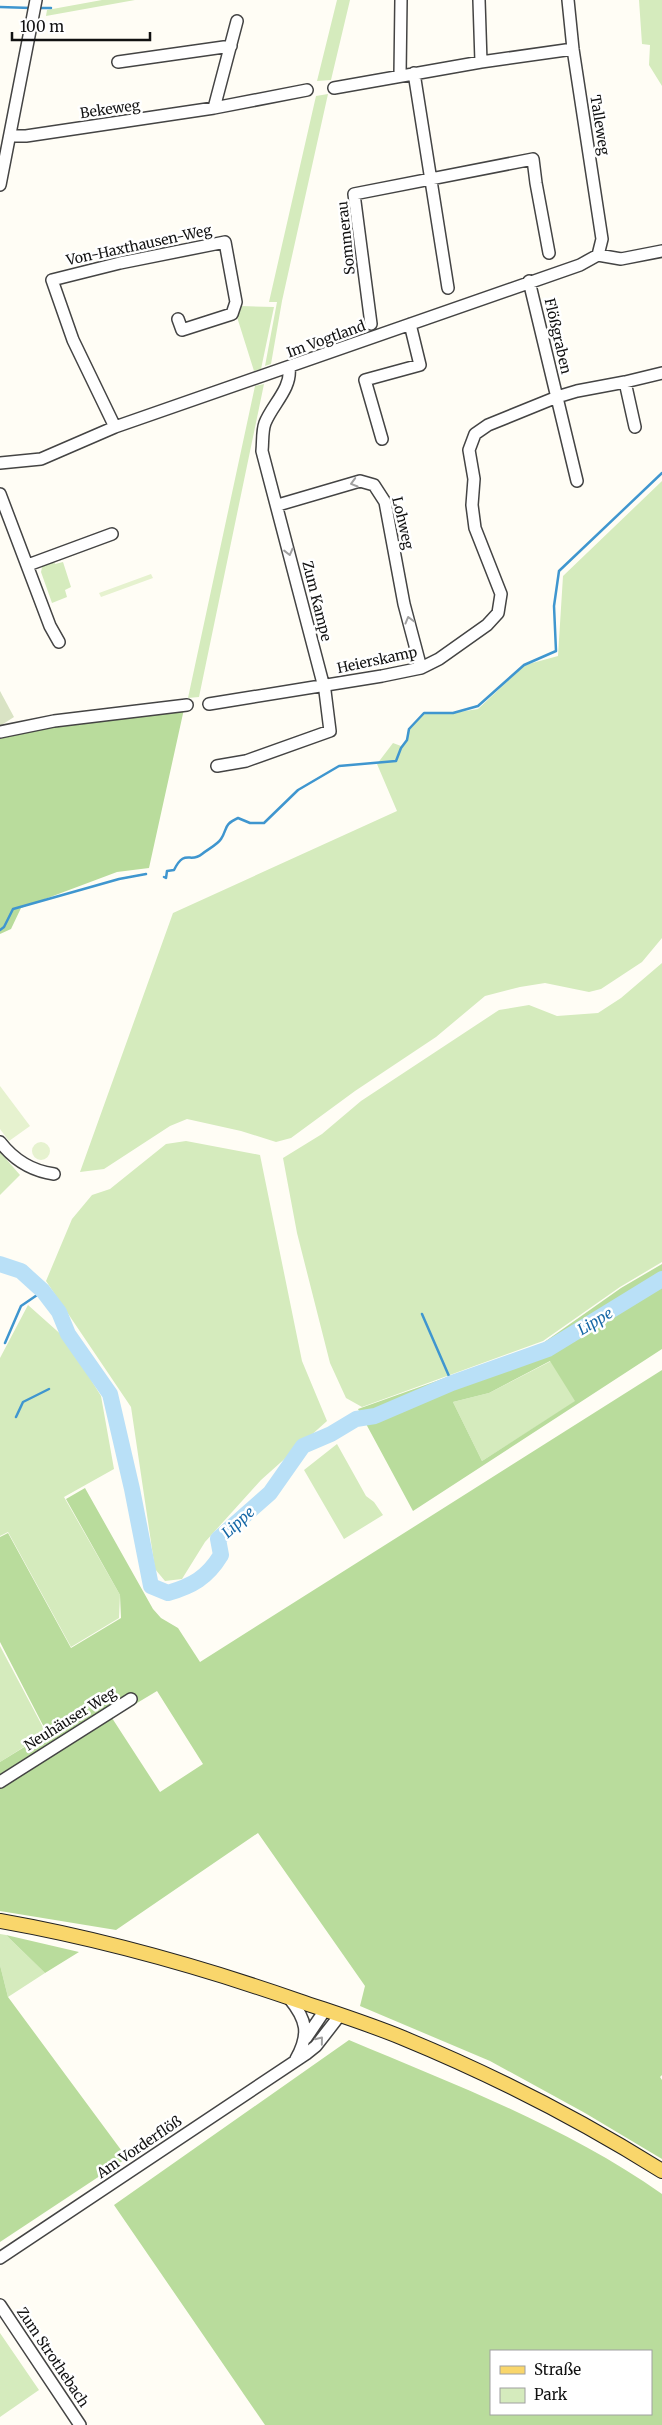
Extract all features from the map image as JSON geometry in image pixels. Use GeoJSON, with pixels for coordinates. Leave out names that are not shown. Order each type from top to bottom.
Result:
{"type":"FeatureCollection","features":[{"type":"Feature","properties":{"kind":"main road"},"geometry":{"type":"LineString","coordinates":[[0,1921],[65,1933],[215,1972],[402,2038],[530,2095],[580,2121],[662,2171]]}},
{"type":"Feature","properties":{"kind":"street"},"geometry":{"type":"LineString","coordinates":[[400,75],[401,0]]}},
{"type":"Feature","properties":{"kind":"street"},"geometry":{"type":"LineString","coordinates":[[480,0],[481,62]]}},
{"type":"Feature","properties":{"kind":"street","name":"Talleweg"},"geometry":{"type":"LineString","coordinates":[[568,0],[573,49],[602,239],[598,255]]}},
{"type":"Feature","properties":{"kind":"street"},"geometry":{"type":"LineString","coordinates":[[0,185],[35,6]]}},
{"type":"Feature","properties":{"kind":"street"},"geometry":{"type":"LineString","coordinates":[[214,108],[237,21]]}},
{"type":"Feature","properties":{"kind":"street"},"geometry":{"type":"LineString","coordinates":[[118,62],[230,46]]}},
{"type":"Feature","properties":{"kind":"street"},"geometry":{"type":"LineString","coordinates":[[334,88],[400,75],[573,49]]}},
{"type":"Feature","properties":{"kind":"street"},"geometry":{"type":"LineString","coordinates":[[414,73],[448,288]]}},
{"type":"Feature","properties":{"kind":"street","name":"Bekeweg"},"geometry":{"type":"LineString","coordinates":[[11,136],[26,136],[214,108],[307,90]]}},
{"type":"Feature","properties":{"kind":"street","name":"Sommerau"},"geometry":{"type":"LineString","coordinates":[[371,324],[354,194],[533,159],[549,253]]}},
{"type":"Feature","properties":{"kind":"street","name":"Von-Haxthausen-Weg"},"geometry":{"type":"LineString","coordinates":[[115,427],[73,340],[52,280],[120,263],[226,242],[236,302],[232,314],[182,330],[178,319]]}},
{"type":"Feature","properties":{"kind":"street"},"geometry":{"type":"LineString","coordinates":[[598,255],[621,259],[662,251]]}},
{"type":"Feature","properties":{"kind":"street","name":"Im Vogtland"},"geometry":{"type":"LineString","coordinates":[[0,463],[42,459],[115,427],[289,368],[529,281],[580,265],[598,255]]}},
{"type":"Feature","properties":{"kind":"street","name":"Flößgraben"},"geometry":{"type":"LineString","coordinates":[[529,281],[577,481]]}},
{"type":"Feature","properties":{"kind":"street"},"geometry":{"type":"LineString","coordinates":[[382,439],[365,380],[420,365],[410,324]]}},
{"type":"Feature","properties":{"kind":"street","name":"Zum Kampe"},"geometry":{"type":"LineString","coordinates":[[217,766],[246,761],[330,731],[323,686],[278,505],[262,451],[263,430],[268,417],[285,389],[290,375],[289,368]]}},
{"type":"Feature","properties":{"kind":"street","name":"Flößgraben"},"geometry":{"type":"LineString","coordinates":[[557,397],[576,390],[625,382],[662,372]]}},
{"type":"Feature","properties":{"kind":"street"},"geometry":{"type":"LineString","coordinates":[[625,382],[635,427]]}},
{"type":"Feature","properties":{"kind":"street","name":"Heierskamp"},"geometry":{"type":"LineString","coordinates":[[209,704],[421,668],[439,659],[494,619],[500,607],[500,589],[475,528],[472,505],[474,479],[468,450],[471,439],[488,425],[557,397]]}},
{"type":"Feature","properties":{"kind":"street","name":"Lohweg"},"geometry":{"type":"LineString","coordinates":[[278,505],[360,481],[374,485],[381,492],[385,502],[404,604],[421,668]]}},
{"type":"Feature","properties":{"kind":"street"},"geometry":{"type":"LineString","coordinates":[[0,494],[50,626],[59,642]]}},
{"type":"Feature","properties":{"kind":"street"},"geometry":{"type":"LineString","coordinates":[[28,565],[112,534]]}},
{"type":"Feature","properties":{"kind":"street"},"geometry":{"type":"LineString","coordinates":[[0,732],[54,720],[187,705]]}},
{"type":"Feature","properties":{"kind":"street"},"geometry":{"type":"LineString","coordinates":[[0,1142],[7,1151],[26,1167],[54,1174]]}},
{"type":"Feature","properties":{"kind":"street","name":"Neuhäuser Weg"},"geometry":{"type":"LineString","coordinates":[[0,1782],[132,1699]]}},
{"type":"Feature","properties":{"kind":"street"},"geometry":{"type":"LineString","coordinates":[[289,1998],[300,2011],[306,2026],[304,2042]]}},
{"type":"Feature","properties":{"kind":"street"},"geometry":{"type":"LineString","coordinates":[[295,2061],[304,2042],[325,2010]]}},
{"type":"Feature","properties":{"kind":"street","name":"Am Vorderflöß"},"geometry":{"type":"LineString","coordinates":[[0,2258],[316,2046],[340,2015]]}},
{"type":"Feature","properties":{"kind":"street","name":"Zum Strothebach"},"geometry":{"type":"LineString","coordinates":[[0,2305],[80,2425]]}},
{"type":"Feature","properties":{"kind":"green space"},"geometry":{"type":"Polygon","coordinates":[[[102,0],[135,0],[46,16],[47,10],[102,0]]]}},
{"type":"Feature","properties":{"kind":"green space"},"geometry":{"type":"Polygon","coordinates":[[[337,0],[350,0],[331,80],[317,81],[337,0]]]}},
{"type":"Feature","properties":{"kind":"green space"},"geometry":{"type":"Polygon","coordinates":[[[639,0],[662,0],[662,86],[649,65],[650,45],[642,44],[639,0]]]}},
{"type":"Feature","properties":{"kind":"green space"},"geometry":{"type":"Polygon","coordinates":[[[328,94],[282,301],[271,364],[265,366],[277,302],[269,302],[316,96],[328,94]]]}},
{"type":"Feature","properties":{"kind":"green space"},"geometry":{"type":"Polygon","coordinates":[[[240,306],[274,307],[261,369],[254,371],[237,317],[240,306]]]}},
{"type":"Feature","properties":{"kind":"green space"},"geometry":{"type":"Polygon","coordinates":[[[264,384],[199,697],[188,698],[255,386],[264,384]]]}},
{"type":"Feature","properties":{"kind":"green space"},"geometry":{"type":"Polygon","coordinates":[[[662,481],[662,938],[642,962],[601,989],[589,992],[545,983],[485,996],[436,1037],[355,1091],[291,1138],[276,1142],[241,1131],[187,1119],[170,1126],[104,1169],[80,1172],[173,913],[397,811],[377,764],[393,743],[401,746],[407,740],[408,729],[424,713],[453,713],[478,709],[525,665],[558,656],[563,576],[662,481]]]}},
{"type":"Feature","properties":{"kind":"green space"},"geometry":{"type":"Polygon","coordinates":[[[53,559],[55,564],[63,562],[71,587],[65,590],[67,597],[52,603],[41,572],[43,563],[53,559]]]}},
{"type":"Feature","properties":{"kind":"green space"},"geometry":{"type":"Polygon","coordinates":[[[151,574],[153,578],[101,597],[99,593],[151,574]]]}},
{"type":"Feature","properties":{"kind":"green space"},"geometry":{"type":"Polygon","coordinates":[[[0,691],[14,717],[0,726],[0,691]]]}},
{"type":"Feature","properties":{"kind":"green space"},"geometry":{"type":"Polygon","coordinates":[[[184,709],[149,868],[117,872],[21,908],[11,929],[0,934],[0,736],[31,728],[184,709]]]}},
{"type":"Feature","properties":{"kind":"green space"},"geometry":{"type":"Polygon","coordinates":[[[662,963],[662,1262],[620,1287],[543,1341],[362,1407],[346,1398],[330,1363],[297,1233],[283,1158],[322,1134],[361,1101],[499,1010],[529,1005],[557,1016],[598,1013],[621,998],[662,963]]]}},
{"type":"Feature","properties":{"kind":"green space"},"geometry":{"type":"Polygon","coordinates":[[[0,1086],[30,1126],[9,1141],[0,1129],[0,1086]]]}},
{"type":"Feature","properties":{"kind":"green space"},"geometry":{"type":"Polygon","coordinates":[[[186,1141],[260,1155],[302,1361],[327,1421],[261,1480],[205,1542],[182,1579],[165,1581],[155,1569],[131,1407],[46,1281],[72,1219],[92,1195],[110,1189],[166,1144],[186,1141]]]}},
{"type":"Feature","properties":{"kind":"green space"},"geometry":{"type":"Polygon","coordinates":[[[41,1142],[47,1145],[50,1151],[47,1157],[41,1160],[35,1157],[32,1151],[35,1145],[41,1142]]]}},
{"type":"Feature","properties":{"kind":"green space"},"geometry":{"type":"Polygon","coordinates":[[[0,1152],[20,1175],[0,1195],[0,1152]]]}},
{"type":"Feature","properties":{"kind":"green space"},"geometry":{"type":"Polygon","coordinates":[[[662,1264],[662,1349],[413,1511],[358,1409],[543,1343],[621,1288],[662,1264]],[[550,1361],[489,1393],[453,1402],[482,1461],[575,1401],[550,1361]]]}},
{"type":"Feature","properties":{"kind":"green space"},"geometry":{"type":"Polygon","coordinates":[[[28,1305],[65,1338],[101,1396],[114,1469],[64,1497],[120,1595],[119,1618],[71,1647],[8,1532],[0,1536],[0,1358],[28,1305]]]}},
{"type":"Feature","properties":{"kind":"green space"},"geometry":{"type":"Polygon","coordinates":[[[551,1361],[576,1401],[482,1461],[453,1402],[489,1393],[551,1361]]]}},
{"type":"Feature","properties":{"kind":"green space"},"geometry":{"type":"Polygon","coordinates":[[[662,1370],[662,2075],[660,2077],[662,2080],[662,2159],[585,2113],[490,2061],[360,2006],[365,1986],[258,1833],[116,1930],[0,1911],[0,1762],[47,1733],[0,1642],[0,1537],[8,1533],[71,1648],[121,1618],[120,1595],[66,1499],[85,1488],[153,1609],[161,1618],[178,1628],[200,1662],[662,1370]],[[157,1691],[112,1718],[160,1792],[203,1764],[157,1691]]]}},
{"type":"Feature","properties":{"kind":"green space"},"geometry":{"type":"Polygon","coordinates":[[[337,1444],[366,1496],[374,1502],[383,1515],[344,1539],[304,1470],[337,1444]]]}},
{"type":"Feature","properties":{"kind":"green space"},"geometry":{"type":"Polygon","coordinates":[[[0,1646],[46,1733],[0,1762],[0,1646]]]}},
{"type":"Feature","properties":{"kind":"green space"},"geometry":{"type":"Polygon","coordinates":[[[0,1934],[6,1935],[45,1973],[8,1997],[0,1965],[0,1934]]]}},
{"type":"Feature","properties":{"kind":"green space"},"geometry":{"type":"Polygon","coordinates":[[[6,1935],[79,1952],[45,1973],[6,1935]]]}},
{"type":"Feature","properties":{"kind":"green space"},"geometry":{"type":"Polygon","coordinates":[[[0,1965],[8,1997],[127,2158],[0,2242],[0,1965]]]}},
{"type":"Feature","properties":{"kind":"green space"},"geometry":{"type":"Polygon","coordinates":[[[349,2040],[470,2091],[549,2128],[626,2170],[662,2194],[662,2425],[265,2425],[114,2205],[349,2040]]]}},
{"type":"Feature","properties":{"kind":"green space"},"geometry":{"type":"Polygon","coordinates":[[[0,2333],[39,2390],[0,2417],[0,2333]]]}},
{"type":"Feature","properties":{"kind":"waterway"},"geometry":{"type":"LineString","coordinates":[[0,7],[31,8]]}},
{"type":"Feature","properties":{"kind":"waterway"},"geometry":{"type":"LineString","coordinates":[[39,8],[51,8]]}},
{"type":"Feature","properties":{"kind":"waterway"},"geometry":{"type":"LineString","coordinates":[[164,877],[166,878],[167,871],[174,870],[181,860],[198,857],[217,843],[233,820],[238,818],[250,823],[264,823],[298,790],[339,766],[396,761],[401,748],[407,740],[409,729],[424,713],[453,713],[478,706],[524,665],[556,651],[554,606],[559,571],[662,473]]}},
{"type":"Feature","properties":{"kind":"waterway"},"geometry":{"type":"LineString","coordinates":[[0,930],[4,927],[13,909],[119,879],[146,874]]}},
{"type":"Feature","properties":{"kind":"waterway","name":"Lippe"},"geometry":{"type":"LineString","coordinates":[[0,1264],[21,1271],[43,1291],[59,1312],[68,1334],[110,1394],[132,1489],[151,1586],[168,1593],[192,1584],[210,1570],[221,1555],[218,1539],[270,1493],[303,1446],[331,1434],[356,1419],[375,1416],[452,1383],[548,1349],[662,1279]]}},
{"type":"Feature","properties":{"kind":"waterway"},"geometry":{"type":"LineString","coordinates":[[5,1343],[21,1306],[43,1291]]}},
{"type":"Feature","properties":{"kind":"waterway"},"geometry":{"type":"LineString","coordinates":[[422,1314],[452,1383]]}},
{"type":"Feature","properties":{"kind":"waterway"},"geometry":{"type":"LineString","coordinates":[[16,1417],[23,1402],[49,1389]]}}]}
